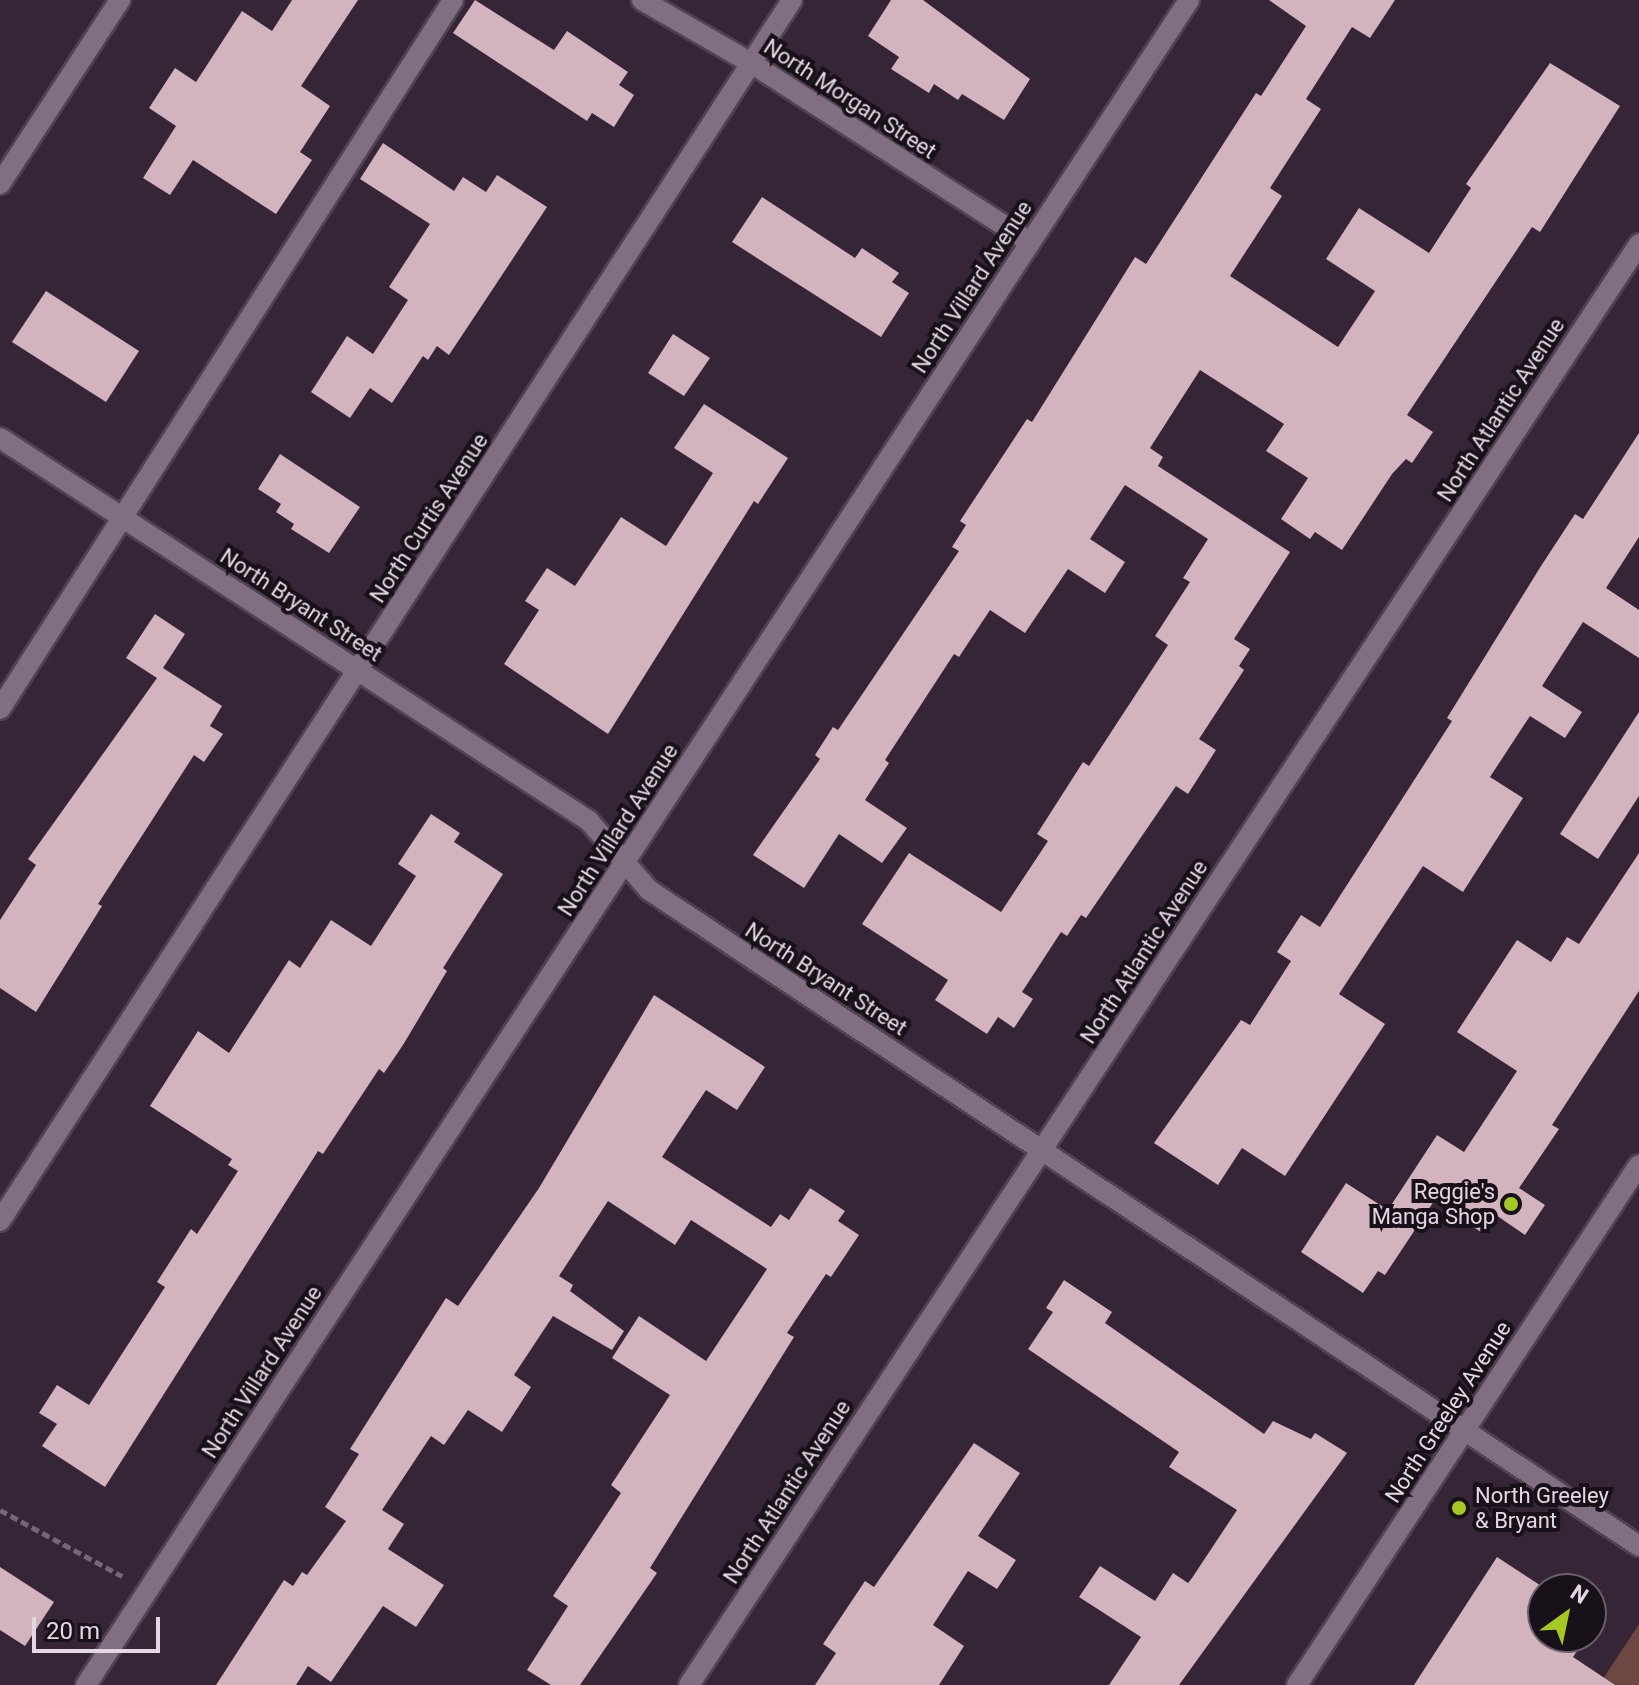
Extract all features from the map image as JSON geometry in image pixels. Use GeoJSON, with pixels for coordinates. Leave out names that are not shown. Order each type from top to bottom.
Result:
{"type":"FeatureCollection","features":[{"type":"Feature","properties":{"kind":"street"},"geometry":{"type":"LineString","coordinates":[[0,184],[120,0]]}},
{"type":"Feature","properties":{"kind":"street"},"geometry":{"type":"LineString","coordinates":[[0,709],[453,0]]}},
{"type":"Feature","properties":{"kind":"street","name":"North Morgan Street"},"geometry":{"type":"LineString","coordinates":[[642,0],[751,63],[1030,242]]}},
{"type":"Feature","properties":{"kind":"street","name":"North Curtis Avenue"},"geometry":{"type":"LineString","coordinates":[[0,1221],[792,0]]}},
{"type":"Feature","properties":{"kind":"street","name":"North Villard Avenue"},"geometry":{"type":"LineString","coordinates":[[86,1685],[1189,0]]}},
{"type":"Feature","properties":{"kind":"street","name":"North Atlantic Avenue"},"geometry":{"type":"LineString","coordinates":[[689,1685],[1639,244]]}},
{"type":"Feature","properties":{"kind":"street","name":"North Bryant Street"},"geometry":{"type":"LineString","coordinates":[[0,438],[589,821],[649,890],[1639,1546]]}},
{"type":"Feature","properties":{"kind":"street","name":"North Greeley Avenue"},"geometry":{"type":"LineString","coordinates":[[1297,1685],[1639,1165]]}},
{"type":"Feature","properties":{"kind":"path"},"geometry":{"type":"LineString","coordinates":[[0,1510],[147,1592]]}},
{"type":"Feature","properties":{"kind":"shaded area"},"geometry":{"type":"Polygon","coordinates":[[[1639,1624],[1639,1685],[1599,1685],[1639,1624]]]}},
{"type":"Feature","properties":{"kind":"building"},"geometry":{"type":"Polygon","coordinates":[[[292,0],[358,0],[301,86],[330,106],[300,152],[312,160],[276,214],[193,160],[170,195],[143,178],[176,126],[149,108],[175,68],[196,82],[242,11],[272,31],[292,0]]]}},
{"type":"Feature","properties":{"kind":"building"},"geometry":{"type":"Polygon","coordinates":[[[475,0],[554,50],[567,31],[628,72],[619,85],[634,95],[614,127],[592,113],[587,121],[453,33],[475,0]]]}},
{"type":"Feature","properties":{"kind":"building"},"geometry":{"type":"Polygon","coordinates":[[[891,0],[923,0],[1030,79],[1004,120],[962,94],[958,100],[934,84],[929,93],[891,69],[899,57],[868,36],[891,0]]]}},
{"type":"Feature","properties":{"kind":"building"},"geometry":{"type":"Polygon","coordinates":[[[1269,0],[1395,0],[1370,38],[1352,27],[1306,99],[1321,109],[1270,188],[1282,196],[1230,276],[1338,347],[1375,291],[1326,259],[1359,208],[1429,253],[1471,188],[1466,184],[1550,63],[1620,106],[1540,232],[1532,227],[1407,415],[1433,432],[1412,463],[1406,459],[1392,474],[1342,550],[1315,532],[1310,539],[1281,519],[1308,478],[1266,451],[1284,424],[1200,370],[1150,448],[1163,457],[1158,466],[1290,552],[1234,639],[1250,649],[1239,666],[1244,670],[1199,739],[1216,750],[1188,794],[1176,786],[1086,918],[1081,915],[1067,936],[1061,932],[1022,992],[1033,999],[1014,1028],[998,1017],[987,1034],[935,1000],[948,980],[862,924],[909,853],[1001,912],[1048,841],[1037,834],[1083,762],[1089,766],[1168,645],[1155,636],[1190,582],[1183,578],[1208,539],[1125,485],[1090,539],[1125,562],[1105,593],[1068,569],[1025,633],[990,610],[959,657],[954,654],[885,760],[889,763],[865,800],[907,828],[882,863],[839,834],[804,888],[753,855],[820,759],[815,755],[833,727],[838,730],[959,551],[952,547],[966,525],[960,521],[1027,419],[1032,422],[1135,257],[1146,264],[1256,93],[1261,96],[1306,26],[1269,0]]]}},
{"type":"Feature","properties":{"kind":"building"},"geometry":{"type":"Polygon","coordinates":[[[383,143],[454,191],[463,177],[486,192],[497,175],[547,207],[449,355],[437,346],[428,360],[423,356],[392,403],[370,388],[350,418],[311,392],[347,336],[373,354],[408,300],[389,287],[430,224],[360,179],[383,143]]]}},
{"type":"Feature","properties":{"kind":"building"},"geometry":{"type":"Polygon","coordinates":[[[762,197],[855,258],[862,248],[899,273],[892,282],[909,293],[881,337],[732,242],[762,197]]]}},
{"type":"Feature","properties":{"kind":"building"},"geometry":{"type":"Polygon","coordinates":[[[46,291],[139,351],[106,402],[12,342],[46,291]]]}},
{"type":"Feature","properties":{"kind":"building"},"geometry":{"type":"Polygon","coordinates":[[[673,334],[710,358],[684,396],[648,373],[673,334]]]}},
{"type":"Feature","properties":{"kind":"building"},"geometry":{"type":"Polygon","coordinates":[[[704,404],[788,458],[758,504],[754,501],[608,734],[504,664],[539,610],[525,601],[547,568],[575,586],[621,517],[666,546],[713,473],[674,448],[704,404]]]}},
{"type":"Feature","properties":{"kind":"building"},"geometry":{"type":"Polygon","coordinates":[[[1639,433],[1639,537],[1606,588],[1639,610],[1639,658],[1583,622],[1542,686],[1582,712],[1565,738],[1530,716],[1490,777],[1523,798],[1463,892],[1423,866],[1339,994],[1385,1024],[1285,1176],[1242,1148],[1218,1185],[1154,1143],[1241,1020],[1250,1025],[1291,961],[1277,952],[1301,915],[1320,927],[1452,721],[1447,718],[1541,566],[1575,514],[1583,519],[1639,433]]]}},
{"type":"Feature","properties":{"kind":"building"},"geometry":{"type":"Polygon","coordinates":[[[280,454],[360,507],[329,553],[291,529],[294,524],[276,512],[281,504],[258,489],[280,454]]]}},
{"type":"Feature","properties":{"kind":"building"},"geometry":{"type":"Polygon","coordinates":[[[155,614],[185,634],[163,668],[222,706],[210,726],[223,734],[204,762],[194,755],[98,904],[102,906],[36,1012],[0,988],[0,920],[36,865],[28,859],[157,678],[126,658],[155,614]]]}},
{"type":"Feature","properties":{"kind":"building"},"geometry":{"type":"Polygon","coordinates":[[[1639,712],[1639,796],[1598,859],[1560,834],[1639,712]]]}},
{"type":"Feature","properties":{"kind":"building"},"geometry":{"type":"Polygon","coordinates":[[[431,814],[460,833],[454,842],[503,874],[443,968],[447,971],[403,1045],[384,1073],[379,1069],[323,1154],[318,1151],[105,1487],[42,1446],[57,1424],[39,1413],[57,1385],[89,1405],[165,1287],[157,1282],[191,1229],[197,1234],[238,1171],[228,1165],[232,1159],[150,1106],[198,1031],[229,1053],[289,960],[300,968],[331,920],[371,946],[416,876],[398,864],[431,814]]]}},
{"type":"Feature","properties":{"kind":"building"},"geometry":{"type":"Polygon","coordinates":[[[1639,853],[1639,991],[1552,1125],[1559,1129],[1519,1188],[1545,1205],[1525,1235],[1493,1213],[1481,1232],[1434,1201],[1385,1275],[1378,1271],[1363,1293],[1301,1252],[1346,1183],[1388,1210],[1437,1135],[1464,1152],[1517,1071],[1457,1032],[1517,940],[1551,962],[1567,937],[1579,944],[1639,853]]]}},
{"type":"Feature","properties":{"kind":"building"},"geometry":{"type":"Polygon","coordinates":[[[654,995],[765,1067],[737,1110],[706,1090],[662,1157],[771,1227],[780,1214],[789,1220],[810,1188],[845,1211],[838,1221],[859,1235],[831,1277],[826,1274],[787,1333],[794,1337],[650,1568],[657,1573],[580,1685],[551,1685],[527,1670],[568,1606],[553,1596],[621,1493],[611,1485],[670,1395],[612,1358],[639,1316],[706,1361],[767,1269],[691,1220],[675,1245],[608,1201],[559,1276],[573,1285],[570,1291],[624,1331],[612,1350],[553,1316],[514,1375],[531,1387],[502,1432],[468,1410],[444,1445],[431,1436],[382,1510],[404,1524],[388,1549],[444,1585],[416,1627],[383,1606],[331,1682],[308,1666],[296,1685],[216,1685],[284,1580],[293,1586],[302,1572],[307,1575],[346,1521],[325,1507],[359,1454],[350,1449],[446,1298],[458,1306],[539,1188],[654,995]]]}},
{"type":"Feature","properties":{"kind":"building"},"geometry":{"type":"Polygon","coordinates":[[[1064,1280],[1112,1312],[1105,1323],[1264,1434],[1273,1421],[1311,1439],[1315,1433],[1347,1453],[1179,1685],[1109,1685],[1141,1637],[1079,1597],[1100,1566],[1155,1601],[1173,1573],[1188,1583],[1237,1510],[1169,1467],[1179,1452],[1028,1349],[1053,1312],[1046,1308],[1064,1280]]]}},
{"type":"Feature","properties":{"kind":"building"},"geometry":{"type":"Polygon","coordinates":[[[974,1443],[1020,1473],[978,1536],[1016,1560],[997,1589],[968,1571],[933,1625],[964,1646],[939,1685],[815,1685],[836,1653],[823,1644],[865,1581],[874,1587],[974,1443]]]}},
{"type":"Feature","properties":{"kind":"building"},"geometry":{"type":"Polygon","coordinates":[[[1497,1557],[1527,1577],[1527,1653],[1576,1653],[1573,1657],[1615,1685],[1414,1685],[1497,1557]]]}},
{"type":"Feature","properties":{"kind":"building"},"geometry":{"type":"Polygon","coordinates":[[[0,1567],[54,1602],[25,1646],[0,1630],[0,1567]]]}},
{"type":"Feature","properties":{"kind":"place","name":"Reggie's Manga Shop"},"geometry":{"type":"Point","coordinates":[1511,1204]}},
{"type":"Feature","properties":{"kind":"place","name":"North Greeley & Bryant"},"geometry":{"type":"Point","coordinates":[1459,1508]}}]}
